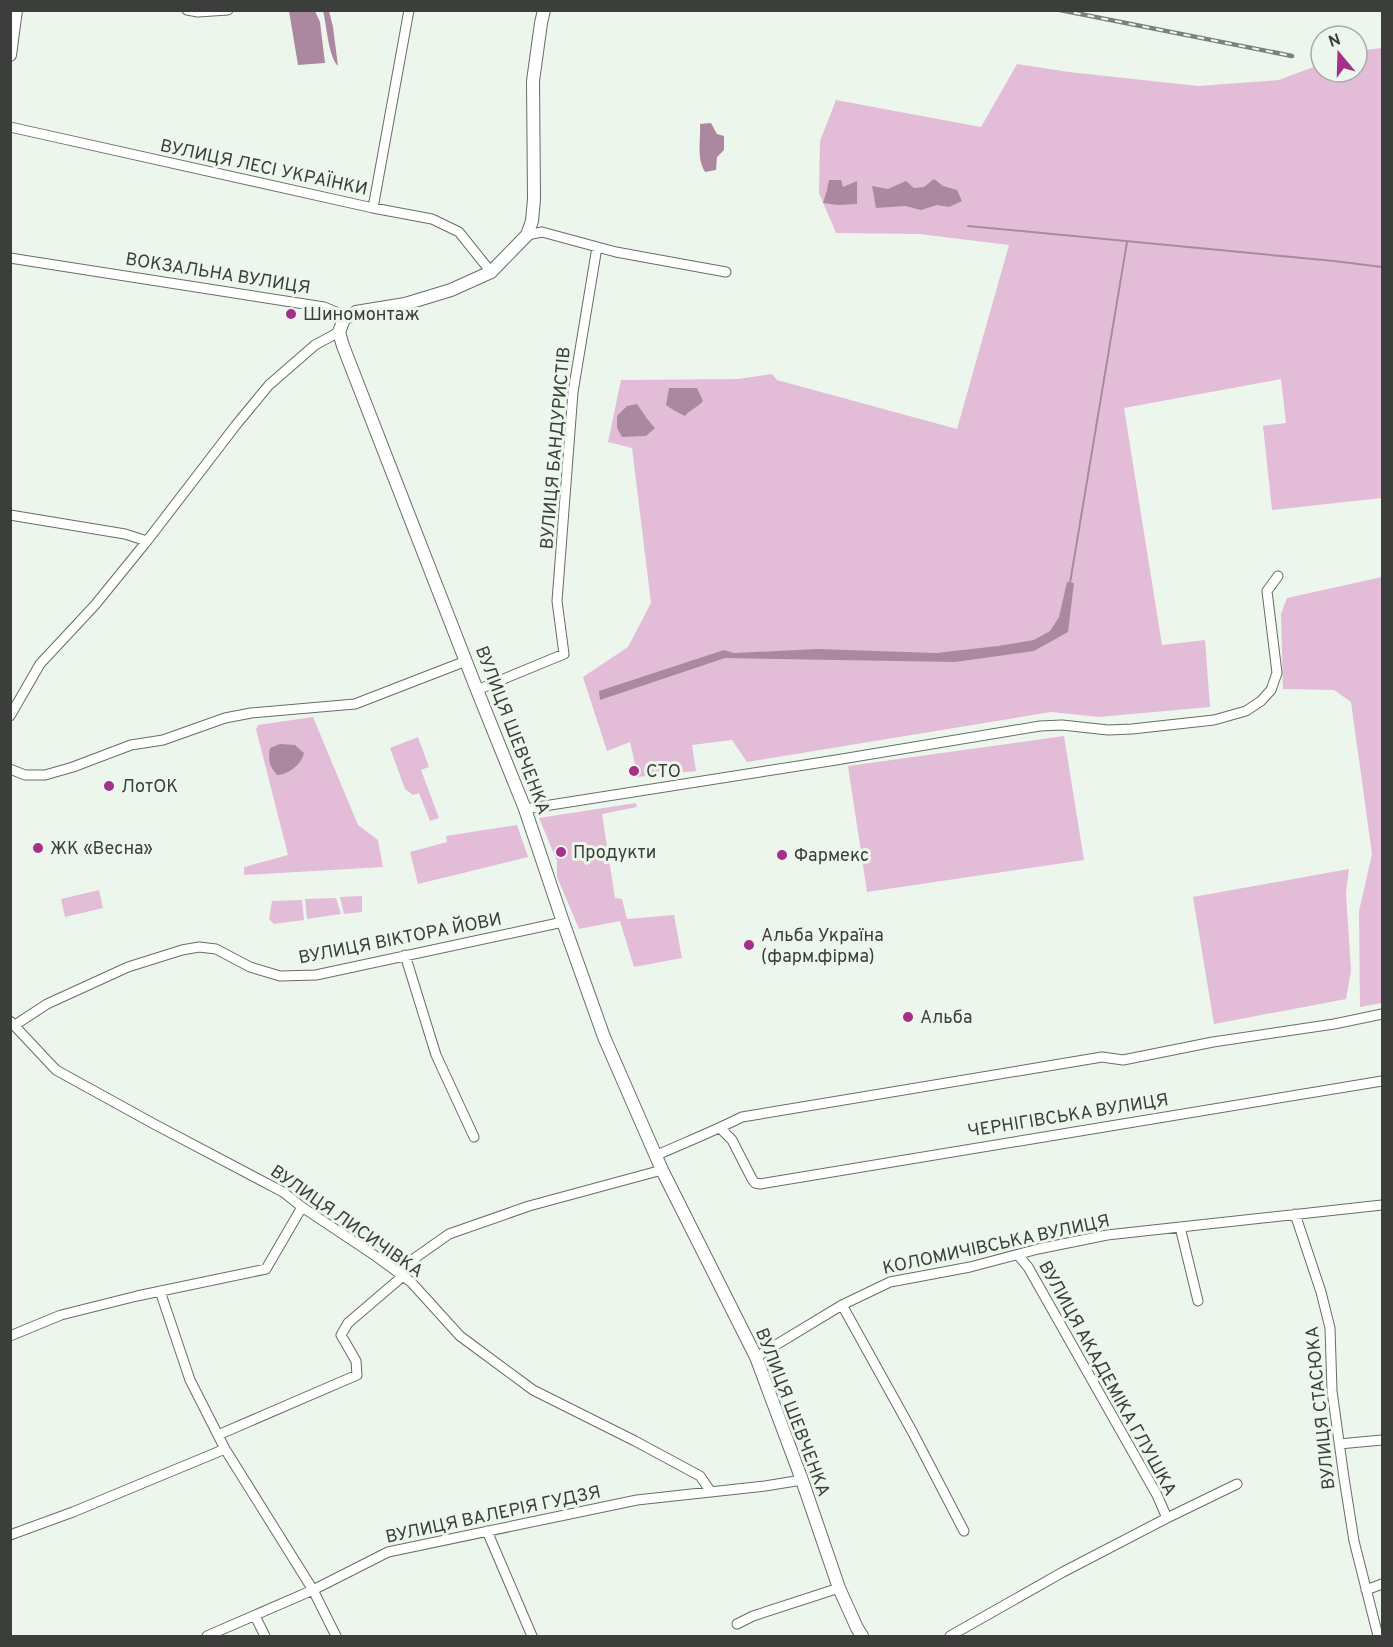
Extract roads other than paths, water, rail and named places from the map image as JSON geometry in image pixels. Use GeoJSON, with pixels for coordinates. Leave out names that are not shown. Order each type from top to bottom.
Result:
{"type":"FeatureCollection","features":[{"type":"Feature","properties":{"kind":"main road"},"geometry":{"type":"LineString","coordinates":[[10,55],[16,10]]}},
{"type":"Feature","properties":{"kind":"main road"},"geometry":{"type":"LineString","coordinates":[[339,332],[344,319],[356,312],[405,304],[451,290],[491,272],[527,235],[532,220],[534,199],[533,81],[544,10]]}},
{"type":"Feature","properties":{"kind":"main road","name":"ВУЛИЦЯ ШЕВЧЕНКА"},"geometry":{"type":"LineString","coordinates":[[339,332],[525,808],[604,1037],[655,1156],[756,1357],[839,1588],[856,1628],[862,1636]]}},
{"type":"Feature","properties":{"kind":"street"},"geometry":{"type":"LineString","coordinates":[[187,10],[198,12],[228,10]]}},
{"type":"Feature","properties":{"kind":"street"},"geometry":{"type":"LineString","coordinates":[[373,207],[409,10]]}},
{"type":"Feature","properties":{"kind":"street","name":"ВУЛИЦЯ ЛЕСІ УКРАЇНКИ"},"geometry":{"type":"LineString","coordinates":[[10,127],[432,219],[459,232],[491,272]]}},
{"type":"Feature","properties":{"kind":"street"},"geometry":{"type":"LineString","coordinates":[[527,235],[542,232],[597,247],[726,272]]}},
{"type":"Feature","properties":{"kind":"street","name":"ВУЛИЦЯ БАНДУРИСТІВ"},"geometry":{"type":"LineString","coordinates":[[477,690],[564,654],[557,601],[573,392],[597,247]]}},
{"type":"Feature","properties":{"kind":"street","name":"ВОКЗАЛЬНА ВУЛИЦЯ"},"geometry":{"type":"LineString","coordinates":[[10,258],[324,308],[336,312],[344,319]]}},
{"type":"Feature","properties":{"kind":"street"},"geometry":{"type":"LineString","coordinates":[[10,716],[40,664],[95,605],[269,385],[315,345],[339,332]]}},
{"type":"Feature","properties":{"kind":"street"},"geometry":{"type":"LineString","coordinates":[[10,515],[126,534],[147,541]]}},
{"type":"Feature","properties":{"kind":"street"},"geometry":{"type":"LineString","coordinates":[[525,808],[1040,726],[1132,729],[1214,720],[1246,711],[1261,701],[1271,690],[1277,673],[1267,591],[1278,576]]}},
{"type":"Feature","properties":{"kind":"street"},"geometry":{"type":"LineString","coordinates":[[10,769],[25,775],[45,775],[131,745],[163,740],[225,718],[251,713],[355,704],[466,661]]}},
{"type":"Feature","properties":{"kind":"street","name":"ВУЛИЦЯ ВІКТОРА ЙОВИ"},"geometry":{"type":"LineString","coordinates":[[13,1023],[47,1004],[128,967],[199,946],[216,950],[250,967],[280,976],[316,975],[563,922]]}},
{"type":"Feature","properties":{"kind":"street"},"geometry":{"type":"LineString","coordinates":[[405,956],[436,1055],[474,1137]]}},
{"type":"Feature","properties":{"kind":"street"},"geometry":{"type":"LineString","coordinates":[[655,1156],[742,1117],[1102,1057],[1123,1060],[1212,1042],[1334,1024],[1383,1014]]}},
{"type":"Feature","properties":{"kind":"street","name":"ВУЛИЦЯ ЛИСИЧІВКА"},"geometry":{"type":"LineString","coordinates":[[13,1023],[56,1070],[283,1192],[411,1282],[460,1336],[533,1390],[700,1476],[711,1492]]}},
{"type":"Feature","properties":{"kind":"street","name":"ЧЕРНІГІВСЬКА ВУЛИЦЯ"},"geometry":{"type":"LineString","coordinates":[[720,1128],[732,1140],[752,1179],[755,1183],[760,1184],[1383,1081]]}},
{"type":"Feature","properties":{"kind":"street"},"geometry":{"type":"LineString","coordinates":[[218,1435],[357,1375],[356,1361],[341,1335],[348,1323],[403,1276],[405,1265],[449,1234],[529,1206],[662,1170]]}},
{"type":"Feature","properties":{"kind":"street","name":"КОЛОМИЧІВСЬКА ВУЛИЦЯ"},"geometry":{"type":"LineString","coordinates":[[756,1357],[842,1305],[890,1282],[970,1267],[1107,1235],[1383,1205]]}},
{"type":"Feature","properties":{"kind":"street"},"geometry":{"type":"LineString","coordinates":[[10,1336],[61,1315],[266,1269],[302,1207]]}},
{"type":"Feature","properties":{"kind":"street","name":"ВУЛИЦЯ СТАСЮКА"},"geometry":{"type":"LineString","coordinates":[[1295,1214],[1321,1292],[1330,1328],[1332,1391],[1354,1541],[1378,1636]]}},
{"type":"Feature","properties":{"kind":"street"},"geometry":{"type":"LineString","coordinates":[[1180,1227],[1198,1302]]}},
{"type":"Feature","properties":{"kind":"street","name":"ВУЛИЦЯ АКАДЕМІКА ГЛУШКА"},"geometry":{"type":"LineString","coordinates":[[1018,1255],[1028,1267],[1140,1464],[1167,1518]]}},
{"type":"Feature","properties":{"kind":"street"},"geometry":{"type":"LineString","coordinates":[[160,1291],[190,1380],[225,1449],[313,1590],[336,1636]]}},
{"type":"Feature","properties":{"kind":"street"},"geometry":{"type":"LineString","coordinates":[[842,1305],[964,1531]]}},
{"type":"Feature","properties":{"kind":"street"},"geometry":{"type":"LineString","coordinates":[[1339,1444],[1383,1440]]}},
{"type":"Feature","properties":{"kind":"street"},"geometry":{"type":"LineString","coordinates":[[10,1535],[73,1512],[225,1449]]}},
{"type":"Feature","properties":{"kind":"street","name":"ВУЛИЦЯ ВАЛЕРІЯ ГУДЗЯ"},"geometry":{"type":"LineString","coordinates":[[207,1636],[313,1590],[388,1552],[637,1500],[802,1480]]}},
{"type":"Feature","properties":{"kind":"street","name":"ВУЛИЦЯ АКАДЕМІКА ГЛУШКА"},"geometry":{"type":"LineString","coordinates":[[950,1636],[1063,1572],[1237,1484]]}},
{"type":"Feature","properties":{"kind":"street"},"geometry":{"type":"LineString","coordinates":[[487,1531],[532,1636]]}},
{"type":"Feature","properties":{"kind":"street"},"geometry":{"type":"LineString","coordinates":[[1366,1590],[1383,1584]]}},
{"type":"Feature","properties":{"kind":"street"},"geometry":{"type":"LineString","coordinates":[[737,1624],[753,1616],[839,1588]]}},
{"type":"Feature","properties":{"kind":"street"},"geometry":{"type":"LineString","coordinates":[[255,1616],[265,1636]]}},
{"type":"Feature","properties":{"kind":"waterway"},"geometry":{"type":"LineString","coordinates":[[968,226],[1382,267]]}},
{"type":"Feature","properties":{"kind":"waterway"},"geometry":{"type":"LineString","coordinates":[[1070,583],[1127,242]]}},
{"type":"Feature","properties":{"kind":"railway"},"geometry":{"type":"LineString","coordinates":[[1060,10],[1292,56]]}},
{"type":"Feature","properties":{"kind":"place","name":"Шиномонтаж"},"geometry":{"type":"Point","coordinates":[291,314]}},
{"type":"Feature","properties":{"kind":"place","name":"СТО"},"geometry":{"type":"Point","coordinates":[634,771]}},
{"type":"Feature","properties":{"kind":"place","name":"ЛотОК"},"geometry":{"type":"Point","coordinates":[109,786]}},
{"type":"Feature","properties":{"kind":"place","name":"ЖК «Весна»"},"geometry":{"type":"Point","coordinates":[38,848]}},
{"type":"Feature","properties":{"kind":"place","name":"Продукти"},"geometry":{"type":"Point","coordinates":[561,852]}},
{"type":"Feature","properties":{"kind":"place","name":"Фармекс"},"geometry":{"type":"Point","coordinates":[782,855]}},
{"type":"Feature","properties":{"kind":"place","name":"Альба Україна (фарм.фірма)"},"geometry":{"type":"Point","coordinates":[749,945]}},
{"type":"Feature","properties":{"kind":"place","name":"Альба"},"geometry":{"type":"Point","coordinates":[908,1017]}}]}
